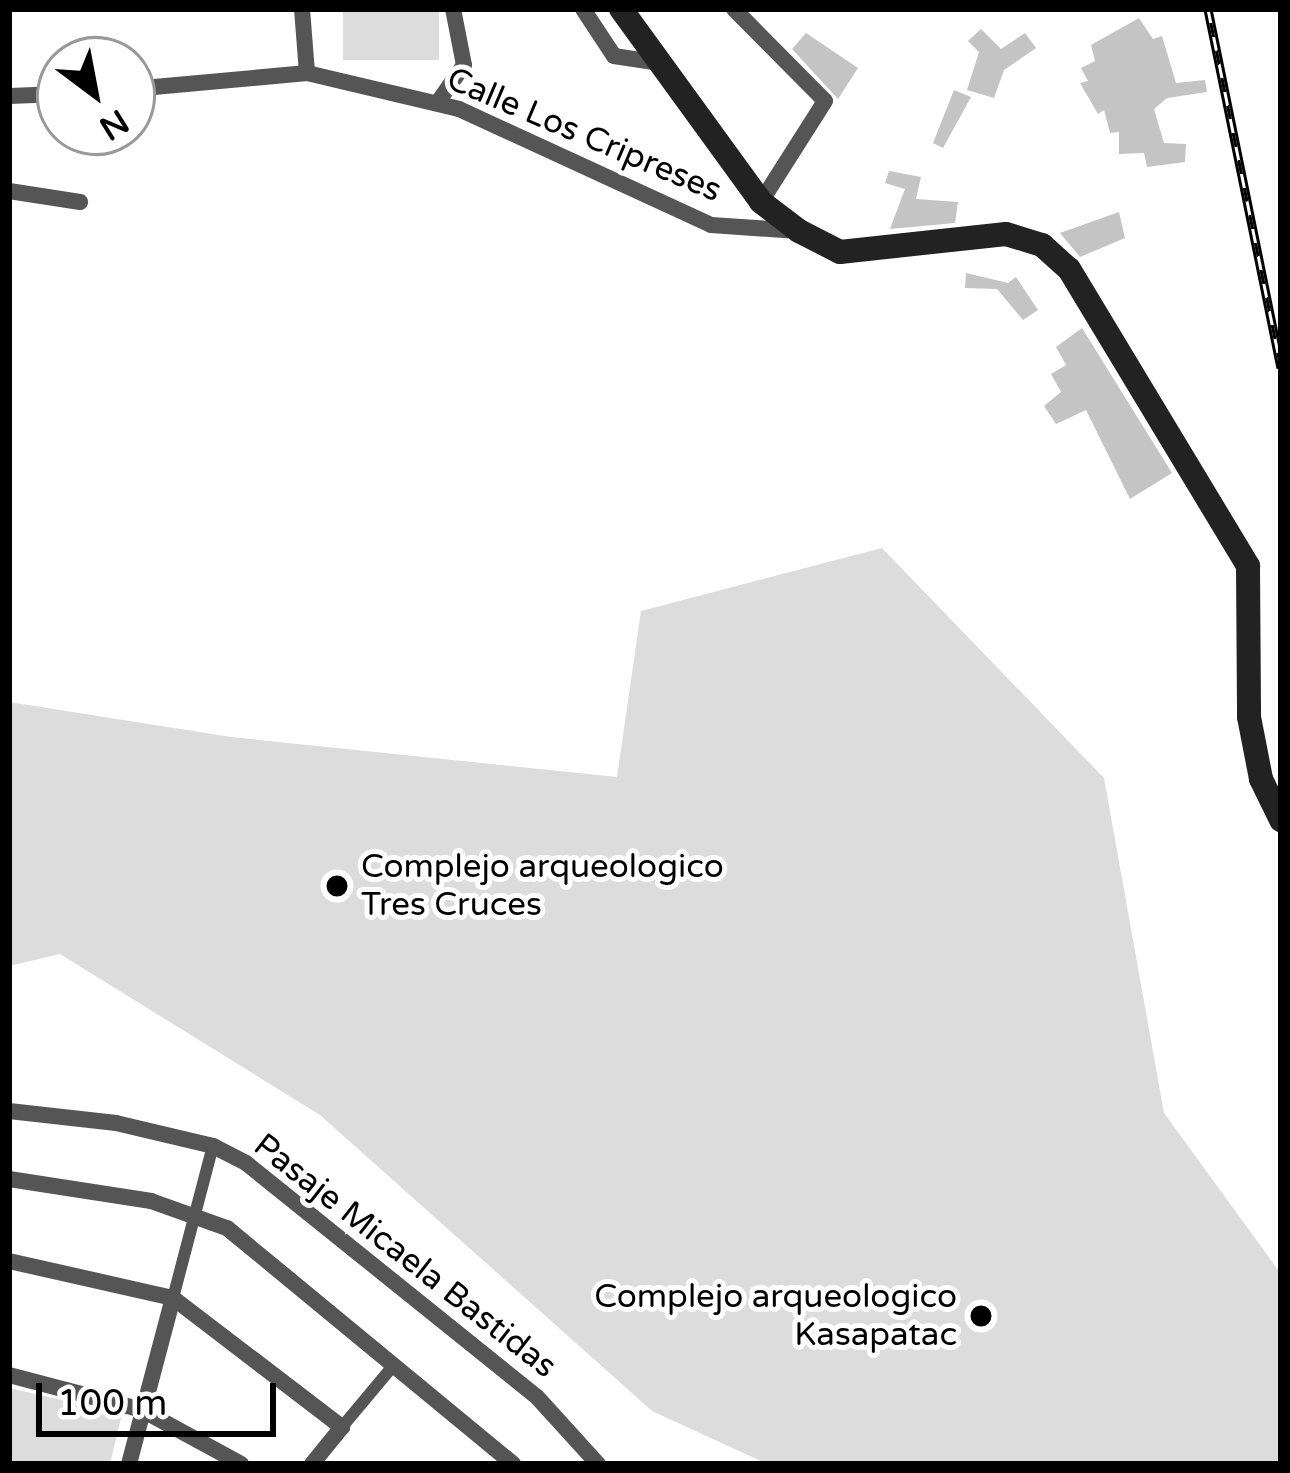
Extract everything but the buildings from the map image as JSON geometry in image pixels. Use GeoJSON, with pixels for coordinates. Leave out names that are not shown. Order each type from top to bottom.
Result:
{"type":"FeatureCollection","features":[{"type":"Feature","properties":{"kind":"main road"},"geometry":{"type":"LineString","coordinates":[[621,9],[760,202],[799,231],[839,252],[1006,234],[1042,245],[1069,269],[1248,566],[1249,717],[1271,775],[1281,820]]}},
{"type":"Feature","properties":{"kind":"street"},"geometry":{"type":"LineString","coordinates":[[302,9],[307,73]]}},
{"type":"Feature","properties":{"kind":"street"},"geometry":{"type":"LineString","coordinates":[[438,102],[464,65],[453,9]]}},
{"type":"Feature","properties":{"kind":"street"},"geometry":{"type":"LineString","coordinates":[[583,9],[614,56],[661,63]]}},
{"type":"Feature","properties":{"kind":"street"},"geometry":{"type":"LineString","coordinates":[[734,9],[825,101],[760,202]]}},
{"type":"Feature","properties":{"kind":"street","name":"Calle Los Cripreses"},"geometry":{"type":"LineString","coordinates":[[156,87],[307,73],[438,102],[711,224],[799,231]]}},
{"type":"Feature","properties":{"kind":"street"},"geometry":{"type":"LineString","coordinates":[[9,191],[80,202]]}},
{"type":"Feature","properties":{"kind":"street","name":"Pasaje Micaela Bastidas"},"geometry":{"type":"LineString","coordinates":[[9,1111],[116,1123],[213,1146],[246,1163],[537,1397],[598,1464]]}},
{"type":"Feature","properties":{"kind":"street"},"geometry":{"type":"LineString","coordinates":[[129,1464],[213,1146]]}},
{"type":"Feature","properties":{"kind":"street"},"geometry":{"type":"LineString","coordinates":[[9,1179],[197,1213],[513,1464]]}},
{"type":"Feature","properties":{"kind":"street"},"geometry":{"type":"LineString","coordinates":[[9,1261],[173,1298],[341,1427]]}},
{"type":"Feature","properties":{"kind":"street"},"geometry":{"type":"LineString","coordinates":[[312,1464],[393,1366]]}},
{"type":"Feature","properties":{"kind":"street"},"geometry":{"type":"LineString","coordinates":[[9,1375],[142,1410],[241,1464]]}},
{"type":"Feature","properties":{"kind":"shaded area"},"geometry":{"type":"Polygon","coordinates":[[[343,9],[439,9],[439,60],[343,60],[343,9]]]}},
{"type":"Feature","properties":{"kind":"shaded area"},"geometry":{"type":"Polygon","coordinates":[[[882,548],[1104,778],[1164,1113],[1281,1274],[1281,1464],[767,1464],[652,1411],[320,1115],[60,954],[9,966],[9,702],[231,737],[617,777],[641,611],[882,548]]]}},
{"type":"Feature","properties":{"kind":"shaded area"},"geometry":{"type":"Polygon","coordinates":[[[9,1388],[122,1414],[110,1464],[9,1464],[9,1388]]]}},
{"type":"Feature","properties":{"kind":"railway"},"geometry":{"type":"LineString","coordinates":[[1208,9],[1281,368]]}},
{"type":"Feature","properties":{"kind":"place","name":"Complejo arqueologico Tres Cruces"},"geometry":{"type":"Point","coordinates":[337,886]}},
{"type":"Feature","properties":{"kind":"place","name":"Complejo arqueologico Kasapatac"},"geometry":{"type":"Point","coordinates":[981,1316]}}]}
